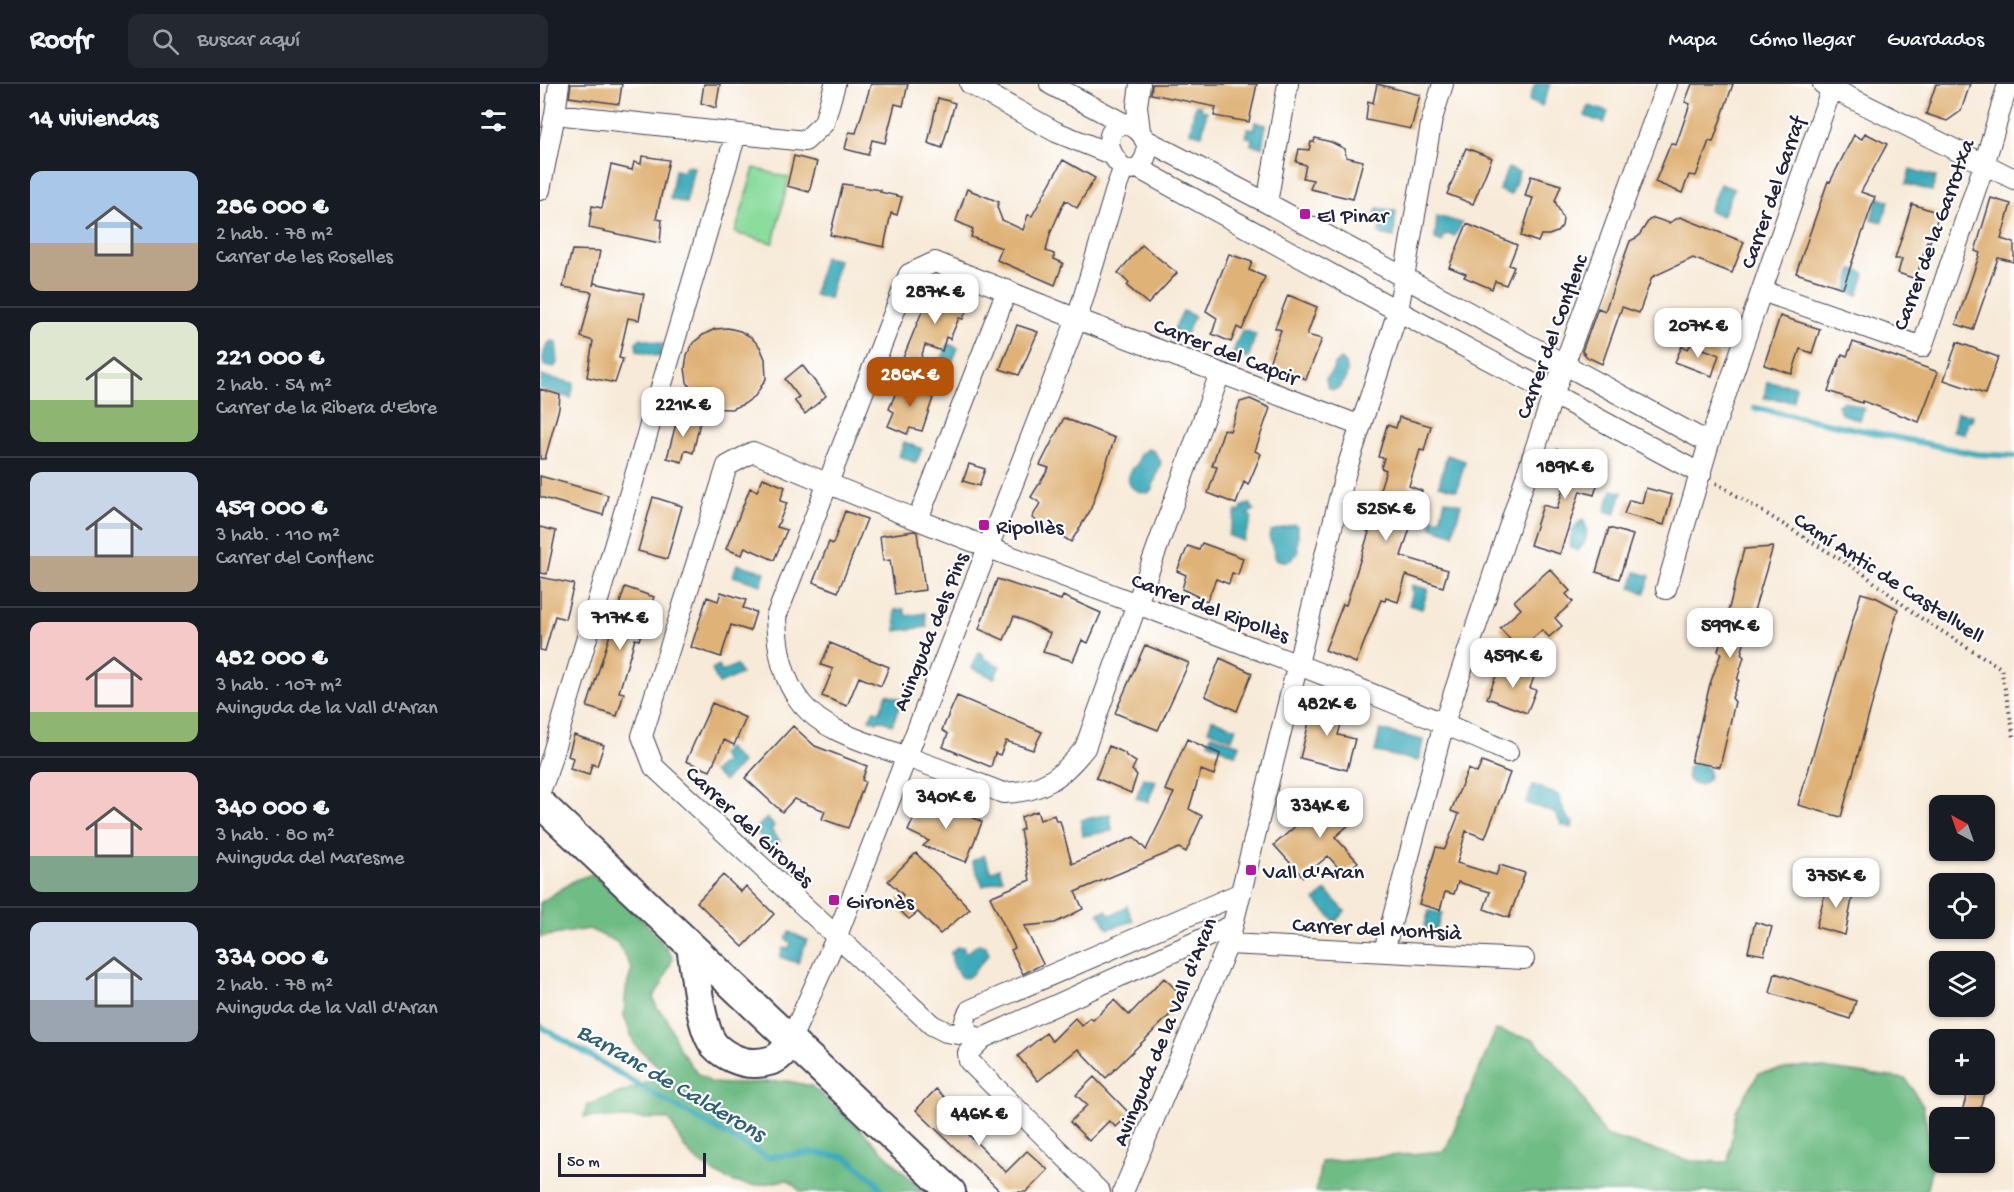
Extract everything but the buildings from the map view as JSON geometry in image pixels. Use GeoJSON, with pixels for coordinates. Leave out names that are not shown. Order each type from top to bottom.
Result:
{"type":"FeatureCollection","features":[{"type":"Feature","properties":{"kind":"street"},"geometry":{"type":"LineString","coordinates":[[540,190],[559,84]]}},
{"type":"Feature","properties":{"kind":"street"},"geometry":{"type":"LineString","coordinates":[[540,100],[555,114],[804,141],[824,123],[835,84]]}},
{"type":"Feature","properties":{"kind":"street"},"geometry":{"type":"LineString","coordinates":[[970,84],[1056,132],[1126,164],[1701,474]]}},
{"type":"Feature","properties":{"kind":"street"},"geometry":{"type":"LineString","coordinates":[[1050,84],[1709,443]]}},
{"type":"Feature","properties":{"kind":"street"},"geometry":{"type":"LineString","coordinates":[[1126,164],[1147,156],[1133,129],[1140,84]]}},
{"type":"Feature","properties":{"kind":"street"},"geometry":{"type":"LineString","coordinates":[[1267,202],[1288,84]]}},
{"type":"Feature","properties":{"kind":"street","name":"Avinguda de la Vall d'Aran"},"geometry":{"type":"LineString","coordinates":[[1123,1192],[1230,934],[1346,471],[1398,311],[1432,119],[1443,84]]}},
{"type":"Feature","properties":{"kind":"street","name":"Carrer del Conflenc"},"geometry":{"type":"LineString","coordinates":[[1383,951],[1444,723],[1553,395],[1667,84]]}},
{"type":"Feature","properties":{"kind":"street","name":"Carrer de la Garrotxa"},"geometry":{"type":"LineString","coordinates":[[1762,291],[1922,347],[1984,165],[2008,84]]}},
{"type":"Feature","properties":{"kind":"street"},"geometry":{"type":"LineString","coordinates":[[1830,85],[2014,179]]}},
{"type":"Feature","properties":{"kind":"street","name":"Carrer del Garraf"},"geometry":{"type":"LineString","coordinates":[[1666,589],[1709,443],[1830,85]]}},
{"type":"Feature","properties":{"kind":"street"},"geometry":{"type":"LineString","coordinates":[[1126,164],[1109,139],[1116,126],[1133,129]]}},
{"type":"Feature","properties":{"kind":"street"},"geometry":{"type":"LineString","coordinates":[[540,791],[550,765],[736,134]]}},
{"type":"Feature","properties":{"kind":"street","name":"Avinguda dels Pins"},"geometry":{"type":"LineString","coordinates":[[791,1039],[836,938],[1077,319],[1117,186],[1126,164]]}},
{"type":"Feature","properties":{"kind":"street","name":"Carrer del Capcir"},"geometry":{"type":"LineString","coordinates":[[1220,373],[1084,748],[1068,770],[1048,784],[1025,792],[1003,793],[837,731],[803,706],[793,691],[782,663],[777,641],[776,617],[909,274],[935,262],[1077,319],[1361,426]]}},
{"type":"Feature","properties":{"kind":"street"},"geometry":{"type":"LineString","coordinates":[[918,519],[1006,291]]}},
{"type":"Feature","properties":{"kind":"street","name":"Carrer del Gironès"},"geometry":{"type":"LineString","coordinates":[[827,483],[753,452],[727,466],[642,736],[654,767],[932,1025],[946,1032],[977,1037]]}},
{"type":"Feature","properties":{"kind":"street","name":"Carrer del Ripollès"},"geometry":{"type":"LineString","coordinates":[[827,483],[1136,604],[1298,664],[1444,723],[1508,752]]}},
{"type":"Feature","properties":{"kind":"street"},"geometry":{"type":"LineString","coordinates":[[540,803],[951,1192]]}},
{"type":"Feature","properties":{"kind":"street"},"geometry":{"type":"LineString","coordinates":[[1100,1192],[969,1061],[968,1053],[977,1037],[964,1024],[964,1018],[970,1010],[1241,893]]}},
{"type":"Feature","properties":{"kind":"street","name":"Carrer del Montsià"},"geometry":{"type":"LineString","coordinates":[[977,1037],[1230,934],[1383,951],[1524,959]]}},
{"type":"Feature","properties":{"kind":"street"},"geometry":{"type":"LineString","coordinates":[[690,946],[702,1010],[708,1033],[715,1046],[740,1062],[755,1064],[773,1060],[784,1054],[791,1039]]}},
{"type":"Feature","properties":{"kind":"path","name":"Camí Antic de Castellvell"},"geometry":{"type":"LineString","coordinates":[[1701,474],[1861,572],[1919,617],[2001,668],[2014,737]]}},
{"type":"Feature","properties":{"kind":"green space"},"geometry":{"type":"Polygon","coordinates":[[[754,168],[789,178],[773,243],[735,233],[754,168]]]}},
{"type":"Feature","properties":{"kind":"green space"},"geometry":{"type":"Polygon","coordinates":[[[592,874],[636,913],[673,958],[662,984],[653,997],[657,1008],[666,1017],[680,1050],[697,1073],[712,1083],[788,1081],[811,1086],[856,1125],[923,1192],[801,1192],[788,1180],[747,1185],[726,1179],[698,1161],[684,1147],[668,1119],[584,1117],[587,1105],[657,1079],[661,1069],[635,1045],[624,1016],[626,989],[632,969],[617,942],[589,929],[540,937],[540,903],[575,880],[592,874]]]}},
{"type":"Feature","properties":{"kind":"green space"},"geometry":{"type":"Polygon","coordinates":[[[1496,1030],[1534,1040],[1574,1084],[1605,1135],[1691,1161],[1728,1162],[1736,1110],[1759,1073],[1807,1066],[1906,1079],[1923,1106],[1929,1140],[1931,1173],[1926,1192],[1316,1192],[1321,1162],[1445,1151],[1496,1030]]]}},
{"type":"Feature","properties":{"kind":"water"},"geometry":{"type":"Polygon","coordinates":[[[1535,84],[1550,84],[1542,106],[1529,101],[1535,84]]]}},
{"type":"Feature","properties":{"kind":"water"},"geometry":{"type":"Polygon","coordinates":[[[1195,105],[1207,111],[1202,135],[1190,132],[1195,105]]]}},
{"type":"Feature","properties":{"kind":"water"},"geometry":{"type":"Polygon","coordinates":[[[1589,106],[1608,112],[1604,123],[1585,116],[1589,106]]]}},
{"type":"Feature","properties":{"kind":"water"},"geometry":{"type":"Polygon","coordinates":[[[1255,122],[1266,125],[1262,147],[1251,145],[1252,138],[1246,137],[1248,128],[1254,129],[1255,122]]]}},
{"type":"Feature","properties":{"kind":"water"},"geometry":{"type":"Polygon","coordinates":[[[686,166],[694,167],[686,203],[670,199],[675,170],[684,172],[686,166]]]}},
{"type":"Feature","properties":{"kind":"water"},"geometry":{"type":"Polygon","coordinates":[[[1508,168],[1519,172],[1511,195],[1499,190],[1508,168]]]}},
{"type":"Feature","properties":{"kind":"water"},"geometry":{"type":"Polygon","coordinates":[[[1910,169],[1936,177],[1932,191],[1906,184],[1910,169]]]}},
{"type":"Feature","properties":{"kind":"water"},"geometry":{"type":"Polygon","coordinates":[[[1720,184],[1734,189],[1722,216],[1709,210],[1720,184]]]}},
{"type":"Feature","properties":{"kind":"water"},"geometry":{"type":"Polygon","coordinates":[[[1878,198],[1889,201],[1882,222],[1871,219],[1878,198]]]}},
{"type":"Feature","properties":{"kind":"water"},"geometry":{"type":"Polygon","coordinates":[[[1377,208],[1396,211],[1394,237],[1379,234],[1381,216],[1375,215],[1377,208]]]}},
{"type":"Feature","properties":{"kind":"water"},"geometry":{"type":"Polygon","coordinates":[[[1437,216],[1462,223],[1455,236],[1445,234],[1442,242],[1435,239],[1437,216]]]}},
{"type":"Feature","properties":{"kind":"water"},"geometry":{"type":"Polygon","coordinates":[[[824,257],[839,260],[829,299],[814,295],[824,257]]]}},
{"type":"Feature","properties":{"kind":"water"},"geometry":{"type":"Polygon","coordinates":[[[1853,269],[1865,274],[1858,295],[1846,291],[1853,269]]]}},
{"type":"Feature","properties":{"kind":"water"},"geometry":{"type":"Polygon","coordinates":[[[1183,311],[1194,316],[1185,337],[1173,331],[1183,311]]]}},
{"type":"Feature","properties":{"kind":"water"},"geometry":{"type":"Polygon","coordinates":[[[1242,330],[1256,334],[1248,359],[1232,354],[1242,330]]]}},
{"type":"Feature","properties":{"kind":"water"},"geometry":{"type":"Polygon","coordinates":[[[641,338],[663,344],[660,357],[637,351],[636,342],[641,338]]]}},
{"type":"Feature","properties":{"kind":"water"},"geometry":{"type":"Polygon","coordinates":[[[551,341],[556,342],[558,362],[554,367],[547,367],[543,362],[543,355],[551,341]]]}},
{"type":"Feature","properties":{"kind":"water"},"geometry":{"type":"Polygon","coordinates":[[[948,344],[958,348],[950,368],[940,363],[948,344]]]}},
{"type":"Feature","properties":{"kind":"water"},"geometry":{"type":"Polygon","coordinates":[[[1340,359],[1346,364],[1347,372],[1341,386],[1333,390],[1328,387],[1326,379],[1340,359]]]}},
{"type":"Feature","properties":{"kind":"water"},"geometry":{"type":"Polygon","coordinates":[[[542,376],[574,383],[571,398],[540,389],[542,376]]]}},
{"type":"Feature","properties":{"kind":"water"},"geometry":{"type":"Polygon","coordinates":[[[1767,382],[1796,386],[1793,401],[1764,398],[1767,382]]]}},
{"type":"Feature","properties":{"kind":"water"},"geometry":{"type":"Polygon","coordinates":[[[1844,401],[1864,409],[1860,420],[1841,414],[1838,405],[1844,401]]]}},
{"type":"Feature","properties":{"kind":"water"},"geometry":{"type":"Polygon","coordinates":[[[1957,412],[1973,415],[1965,434],[1953,431],[1957,412]]]}},
{"type":"Feature","properties":{"kind":"water"},"geometry":{"type":"Polygon","coordinates":[[[904,442],[922,449],[916,463],[899,456],[904,442]]]}},
{"type":"Feature","properties":{"kind":"water"},"geometry":{"type":"Polygon","coordinates":[[[1148,449],[1154,451],[1161,462],[1152,489],[1148,493],[1131,487],[1129,478],[1138,463],[1140,454],[1148,449]]]}},
{"type":"Feature","properties":{"kind":"water"},"geometry":{"type":"Polygon","coordinates":[[[1447,455],[1465,461],[1457,490],[1439,485],[1447,455]]]}},
{"type":"Feature","properties":{"kind":"water"},"geometry":{"type":"Polygon","coordinates":[[[1612,490],[1622,492],[1615,514],[1605,511],[1612,490]]]}},
{"type":"Feature","properties":{"kind":"water"},"geometry":{"type":"Polygon","coordinates":[[[1445,500],[1461,504],[1453,534],[1431,527],[1433,518],[1440,520],[1445,500]]]}},
{"type":"Feature","properties":{"kind":"water"},"geometry":{"type":"Polygon","coordinates":[[[1250,504],[1254,510],[1248,514],[1252,518],[1243,541],[1228,535],[1236,511],[1240,512],[1243,506],[1250,504]]]}},
{"type":"Feature","properties":{"kind":"water"},"geometry":{"type":"Polygon","coordinates":[[[1583,520],[1586,537],[1583,545],[1577,551],[1571,547],[1571,535],[1574,528],[1583,520]]]}},
{"type":"Feature","properties":{"kind":"water"},"geometry":{"type":"Polygon","coordinates":[[[1294,524],[1298,529],[1298,552],[1288,561],[1276,559],[1269,536],[1271,531],[1294,524]]]}},
{"type":"Feature","properties":{"kind":"water"},"geometry":{"type":"Polygon","coordinates":[[[737,564],[765,572],[761,585],[733,576],[737,564]]]}},
{"type":"Feature","properties":{"kind":"water"},"geometry":{"type":"Polygon","coordinates":[[[1636,572],[1650,576],[1645,593],[1631,588],[1636,572]]]}},
{"type":"Feature","properties":{"kind":"water"},"geometry":{"type":"Polygon","coordinates":[[[1412,585],[1428,589],[1422,609],[1409,605],[1413,592],[1411,591],[1412,585]]]}},
{"type":"Feature","properties":{"kind":"water"},"geometry":{"type":"Polygon","coordinates":[[[904,609],[906,616],[925,613],[927,627],[896,631],[895,610],[904,609]]]}},
{"type":"Feature","properties":{"kind":"water"},"geometry":{"type":"Polygon","coordinates":[[[979,652],[984,655],[983,658],[1000,666],[994,678],[972,668],[979,652]]]}},
{"type":"Feature","properties":{"kind":"water"},"geometry":{"type":"Polygon","coordinates":[[[736,665],[741,674],[719,684],[712,670],[719,666],[722,672],[736,665]]]}},
{"type":"Feature","properties":{"kind":"water"},"geometry":{"type":"Polygon","coordinates":[[[887,694],[902,700],[892,725],[879,719],[877,722],[869,719],[874,710],[880,712],[887,694]]]}},
{"type":"Feature","properties":{"kind":"water"},"geometry":{"type":"Polygon","coordinates":[[[1212,719],[1236,728],[1232,739],[1208,730],[1212,719]]]}},
{"type":"Feature","properties":{"kind":"water"},"geometry":{"type":"Polygon","coordinates":[[[1380,730],[1423,740],[1419,761],[1375,752],[1380,730]]]}},
{"type":"Feature","properties":{"kind":"water"},"geometry":{"type":"Polygon","coordinates":[[[1212,735],[1240,745],[1236,755],[1208,742],[1212,735]]]}},
{"type":"Feature","properties":{"kind":"water"},"geometry":{"type":"Polygon","coordinates":[[[727,748],[742,763],[724,781],[713,772],[725,761],[720,754],[727,748]]]}},
{"type":"Feature","properties":{"kind":"water"},"geometry":{"type":"Polygon","coordinates":[[[1698,763],[1706,766],[1709,774],[1706,782],[1698,785],[1690,782],[1687,774],[1690,766],[1698,763]]]}},
{"type":"Feature","properties":{"kind":"water"},"geometry":{"type":"Polygon","coordinates":[[[1144,778],[1156,781],[1148,802],[1136,798],[1144,778]]]}},
{"type":"Feature","properties":{"kind":"water"},"geometry":{"type":"Polygon","coordinates":[[[1533,785],[1558,795],[1566,815],[1573,823],[1572,828],[1562,825],[1555,813],[1526,803],[1533,785]]]}},
{"type":"Feature","properties":{"kind":"water"},"geometry":{"type":"Polygon","coordinates":[[[1110,814],[1112,831],[1083,836],[1081,820],[1110,814]]]}},
{"type":"Feature","properties":{"kind":"water"},"geometry":{"type":"Polygon","coordinates":[[[767,818],[774,826],[771,830],[780,841],[773,849],[754,830],[767,818]]]}},
{"type":"Feature","properties":{"kind":"water"},"geometry":{"type":"Polygon","coordinates":[[[984,855],[991,872],[999,868],[1003,879],[983,886],[972,861],[984,855]]]}},
{"type":"Feature","properties":{"kind":"water"},"geometry":{"type":"Polygon","coordinates":[[[1326,891],[1345,911],[1335,922],[1315,900],[1326,891]]]}},
{"type":"Feature","properties":{"kind":"water"},"geometry":{"type":"Polygon","coordinates":[[[1127,906],[1133,921],[1108,929],[1099,913],[1106,910],[1110,915],[1115,914],[1127,906]]]}},
{"type":"Feature","properties":{"kind":"water"},"geometry":{"type":"Polygon","coordinates":[[[1429,911],[1442,913],[1434,937],[1422,934],[1429,911]]]}},
{"type":"Feature","properties":{"kind":"water"},"geometry":{"type":"Polygon","coordinates":[[[789,932],[807,940],[798,963],[780,957],[783,948],[788,949],[791,943],[786,939],[789,932]]]}},
{"type":"Feature","properties":{"kind":"water"},"geometry":{"type":"Polygon","coordinates":[[[979,944],[986,946],[989,954],[970,976],[961,977],[953,966],[951,952],[957,947],[963,947],[966,953],[979,944]]]}},
{"type":"Feature","properties":{"kind":"waterway"},"geometry":{"type":"LineString","coordinates":[[1755,408],[1976,454],[2014,456]]}},
{"type":"Feature","properties":{"kind":"waterway","name":"Barranc de Calderons"},"geometry":{"type":"LineString","coordinates":[[540,1026],[666,1101],[767,1157],[812,1153],[846,1157],[875,1180],[882,1192]]}},
{"type":"Feature","properties":{"kind":"place","name":"El Pinar"},"geometry":{"type":"Point","coordinates":[1305,214]}},
{"type":"Feature","properties":{"kind":"place","name":"Ripollès"},"geometry":{"type":"Point","coordinates":[984,525]}},
{"type":"Feature","properties":{"kind":"place","name":"Vall d'Aran"},"geometry":{"type":"Point","coordinates":[1251,870]}},
{"type":"Feature","properties":{"kind":"place","name":"Gironès"},"geometry":{"type":"Point","coordinates":[834,900]}}]}
